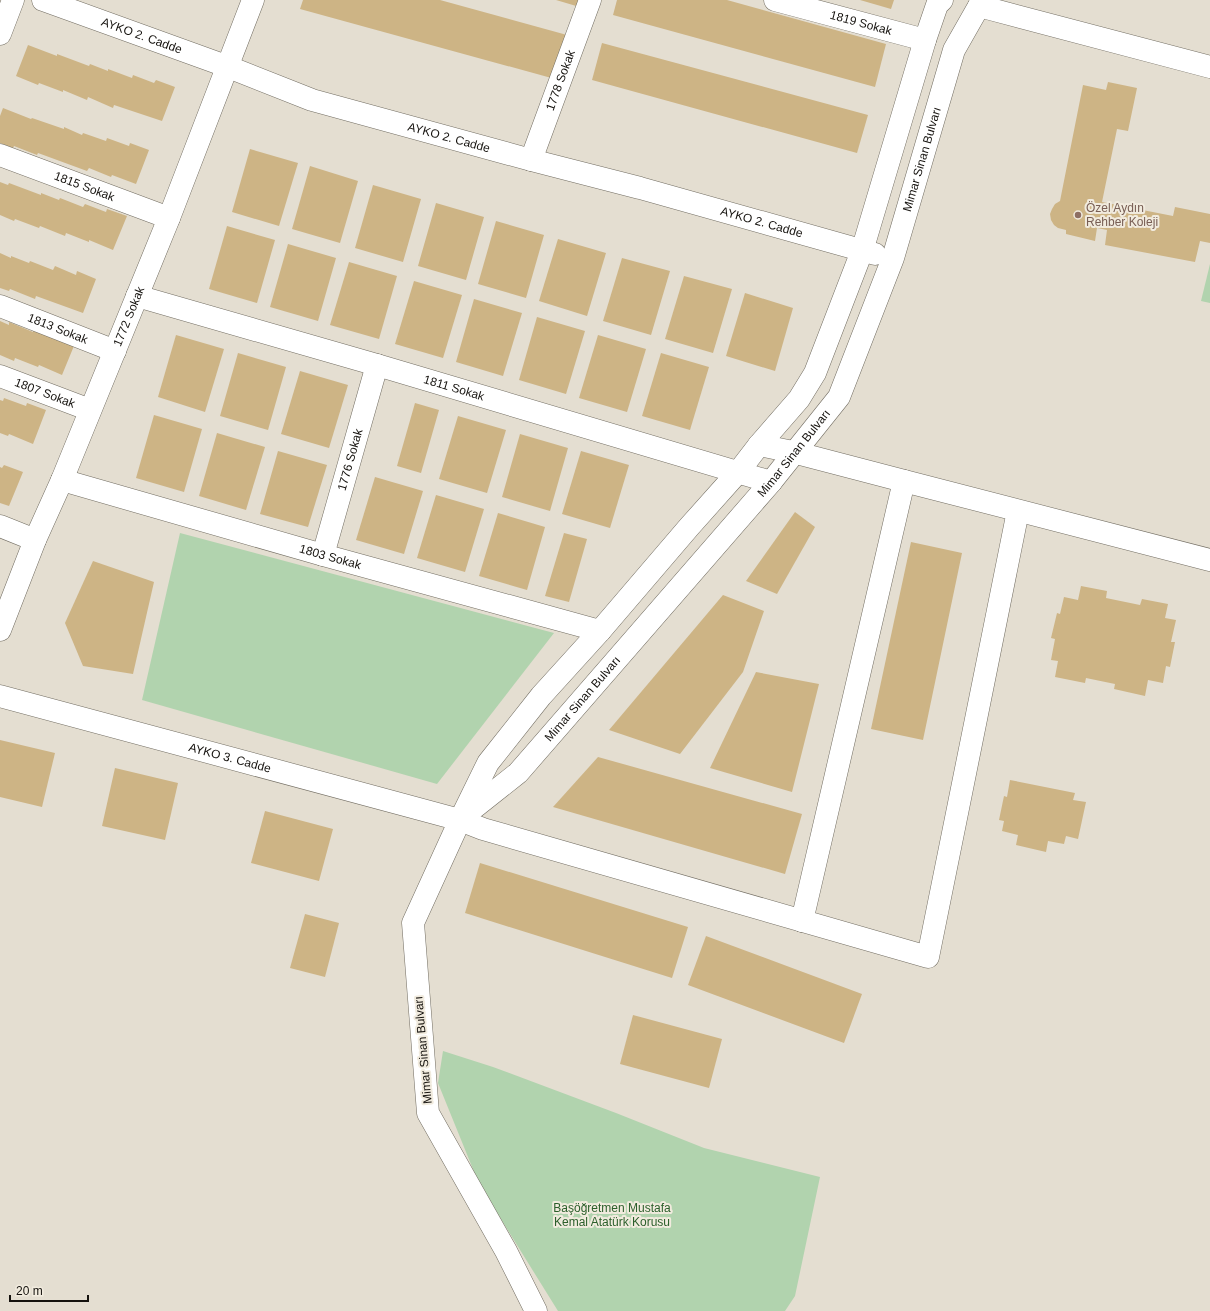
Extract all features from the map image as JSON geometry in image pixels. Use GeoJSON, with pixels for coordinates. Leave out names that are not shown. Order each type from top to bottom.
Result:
{"type":"FeatureCollection","features":[{"type":"Feature","properties":{"kind":"street"},"geometry":{"type":"LineString","coordinates":[[0,34],[12,0]]}},
{"type":"Feature","properties":{"kind":"street","name":"AYKO 2. Cadde"},"geometry":{"type":"LineString","coordinates":[[43,0],[226,66],[312,100],[531,160],[640,188],[862,251],[893,258]]}},
{"type":"Feature","properties":{"kind":"street","name":"1772 Sokak"},"geometry":{"type":"LineString","coordinates":[[0,630],[35,540],[62,480],[169,218],[226,66],[253,0]]}},
{"type":"Feature","properties":{"kind":"street","name":"1778 Sokak"},"geometry":{"type":"LineString","coordinates":[[531,160],[590,0]]}},
{"type":"Feature","properties":{"kind":"street","name":"1819 Sokak"},"geometry":{"type":"LineString","coordinates":[[775,0],[925,40]]}},
{"type":"Feature","properties":{"kind":"street","name":"Mimar Sinan Bulvarı"},"geometry":{"type":"LineString","coordinates":[[536,1311],[506,1251],[428,1113],[413,922],[488,763],[542,696],[739,471],[759,445],[799,399],[815,373],[862,251],[925,40],[937,5],[942,0]]}},
{"type":"Feature","properties":{"kind":"street"},"geometry":{"type":"LineString","coordinates":[[982,3],[1210,67]]}},
{"type":"Feature","properties":{"kind":"street","name":"Mimar Sinan Bulvarı"},"geometry":{"type":"LineString","coordinates":[[460,820],[479,803],[518,773],[771,482],[839,397],[893,258],[954,50],[982,3]]}},
{"type":"Feature","properties":{"kind":"street","name":"1815 Sokak"},"geometry":{"type":"LineString","coordinates":[[0,155],[169,218]]}},
{"type":"Feature","properties":{"kind":"street","name":"1811 Sokak"},"geometry":{"type":"LineString","coordinates":[[136,296],[739,471],[771,482]]}},
{"type":"Feature","properties":{"kind":"street","name":"1813 Sokak"},"geometry":{"type":"LineString","coordinates":[[0,306],[115,350]]}},
{"type":"Feature","properties":{"kind":"street","name":"1776 Sokak"},"geometry":{"type":"LineString","coordinates":[[323,555],[377,365]]}},
{"type":"Feature","properties":{"kind":"street","name":"1807 Sokak"},"geometry":{"type":"LineString","coordinates":[[0,376],[90,410]]}},
{"type":"Feature","properties":{"kind":"street"},"geometry":{"type":"LineString","coordinates":[[759,445],[794,452],[904,480],[1210,560]]}},
{"type":"Feature","properties":{"kind":"street","name":"1803 Sokak"},"geometry":{"type":"LineString","coordinates":[[62,480],[323,555],[600,631]]}},
{"type":"Feature","properties":{"kind":"street"},"geometry":{"type":"LineString","coordinates":[[802,921],[904,480]]}},
{"type":"Feature","properties":{"kind":"street","name":"AYKO 3. Cadde"},"geometry":{"type":"LineString","coordinates":[[0,696],[460,820],[483,828],[928,957],[1018,511]]}},
{"type":"Feature","properties":{"kind":"street"},"geometry":{"type":"LineString","coordinates":[[0,526],[35,540]]}},
{"type":"Feature","properties":{"kind":"green space"},"geometry":{"type":"Polygon","coordinates":[[[1210,264],[1210,303],[1201,301],[1210,264]]]}},
{"type":"Feature","properties":{"kind":"green space"},"geometry":{"type":"Polygon","coordinates":[[[180,533],[554,633],[437,784],[142,700],[180,533]]]}},
{"type":"Feature","properties":{"kind":"green space","name":"Başöğretmen Mustafa Kemal Atatürk Korusu"},"geometry":{"type":"Polygon","coordinates":[[[443,1051],[493,1067],[704,1148],[820,1177],[795,1296],[785,1311],[558,1311],[479,1184],[438,1083],[443,1051]]]}},
{"type":"Feature","properties":{"kind":"building"},"geometry":{"type":"Polygon","coordinates":[[[303,0],[440,0],[567,35],[555,79],[300,9],[303,0]]]}},
{"type":"Feature","properties":{"kind":"building"},"geometry":{"type":"Polygon","coordinates":[[[556,0],[585,0],[583,8],[556,0]]]}},
{"type":"Feature","properties":{"kind":"building"},"geometry":{"type":"Polygon","coordinates":[[[617,0],[727,0],[886,44],[875,87],[613,15],[617,0]]]}},
{"type":"Feature","properties":{"kind":"building"},"geometry":{"type":"Polygon","coordinates":[[[860,0],[894,0],[891,9],[860,0]]]}},
{"type":"Feature","properties":{"kind":"building"},"geometry":{"type":"Polygon","coordinates":[[[602,43],[868,115],[857,153],[592,80],[602,43]]]}},
{"type":"Feature","properties":{"kind":"building"},"geometry":{"type":"Polygon","coordinates":[[[28,45],[89,66],[90,64],[108,71],[108,69],[132,78],[133,75],[154,83],[156,80],[175,87],[162,121],[114,105],[113,108],[88,97],[87,100],[63,90],[63,92],[39,83],[38,85],[16,76],[28,45]]]}},
{"type":"Feature","properties":{"kind":"building"},"geometry":{"type":"Polygon","coordinates":[[[1108,82],[1137,88],[1128,131],[1117,129],[1102,202],[1173,216],[1175,207],[1210,214],[1210,243],[1200,241],[1195,262],[1105,245],[1107,230],[1097,228],[1095,241],[1066,234],[1066,230],[1058,228],[1051,220],[1050,214],[1052,209],[1055,204],[1060,201],[1083,85],[1106,90],[1108,82]]]}},
{"type":"Feature","properties":{"kind":"building"},"geometry":{"type":"Polygon","coordinates":[[[3,108],[31,119],[32,118],[64,129],[64,127],[82,135],[83,133],[106,141],[107,138],[129,146],[130,143],[149,150],[136,184],[112,175],[111,177],[89,168],[87,171],[38,153],[37,155],[14,146],[13,148],[0,143],[0,116],[3,108]]]}},
{"type":"Feature","properties":{"kind":"building"},"geometry":{"type":"Polygon","coordinates":[[[250,149],[298,163],[279,226],[232,212],[250,149]]]}},
{"type":"Feature","properties":{"kind":"building"},"geometry":{"type":"Polygon","coordinates":[[[310,166],[358,181],[340,243],[292,229],[310,166]]]}},
{"type":"Feature","properties":{"kind":"building"},"geometry":{"type":"Polygon","coordinates":[[[0,182],[8,185],[9,183],[59,200],[60,198],[83,207],[85,204],[106,212],[107,209],[127,216],[113,250],[89,240],[89,242],[66,233],[65,236],[40,226],[39,228],[15,219],[14,221],[0,215],[0,182]]]}},
{"type":"Feature","properties":{"kind":"building"},"geometry":{"type":"Polygon","coordinates":[[[373,185],[421,199],[403,262],[355,248],[373,185]]]}},
{"type":"Feature","properties":{"kind":"building"},"geometry":{"type":"Polygon","coordinates":[[[436,203],[484,217],[466,280],[418,266],[436,203]]]}},
{"type":"Feature","properties":{"kind":"building"},"geometry":{"type":"Polygon","coordinates":[[[496,221],[544,235],[526,298],[478,284],[496,221]]]}},
{"type":"Feature","properties":{"kind":"building"},"geometry":{"type":"Polygon","coordinates":[[[227,226],[275,240],[257,303],[209,289],[227,226]]]}},
{"type":"Feature","properties":{"kind":"building"},"geometry":{"type":"Polygon","coordinates":[[[558,239],[606,253],[587,316],[539,301],[558,239]]]}},
{"type":"Feature","properties":{"kind":"building"},"geometry":{"type":"Polygon","coordinates":[[[288,244],[336,258],[318,321],[270,307],[288,244]]]}},
{"type":"Feature","properties":{"kind":"building"},"geometry":{"type":"Polygon","coordinates":[[[0,253],[29,263],[30,261],[53,270],[55,266],[76,275],[77,271],[96,279],[83,313],[36,296],[35,299],[10,289],[9,291],[0,288],[0,253]]]}},
{"type":"Feature","properties":{"kind":"building"},"geometry":{"type":"Polygon","coordinates":[[[622,258],[670,271],[651,335],[603,321],[622,258]]]}},
{"type":"Feature","properties":{"kind":"building"},"geometry":{"type":"Polygon","coordinates":[[[349,262],[397,276],[379,339],[330,325],[349,262]]]}},
{"type":"Feature","properties":{"kind":"building"},"geometry":{"type":"Polygon","coordinates":[[[684,276],[732,289],[713,353],[665,339],[684,276]]]}},
{"type":"Feature","properties":{"kind":"building"},"geometry":{"type":"Polygon","coordinates":[[[414,281],[462,295],[443,358],[395,344],[414,281]]]}},
{"type":"Feature","properties":{"kind":"building"},"geometry":{"type":"Polygon","coordinates":[[[745,293],[793,308],[775,371],[726,356],[745,293]]]}},
{"type":"Feature","properties":{"kind":"building"},"geometry":{"type":"Polygon","coordinates":[[[474,299],[522,313],[503,376],[456,362],[474,299]]]}},
{"type":"Feature","properties":{"kind":"building"},"geometry":{"type":"Polygon","coordinates":[[[537,317],[585,331],[566,394],[519,380],[537,317]]]}},
{"type":"Feature","properties":{"kind":"building"},"geometry":{"type":"Polygon","coordinates":[[[0,321],[9,325],[9,322],[33,332],[34,328],[76,341],[62,375],[39,365],[38,367],[15,358],[14,361],[0,355],[0,321]]]}},
{"type":"Feature","properties":{"kind":"building"},"geometry":{"type":"Polygon","coordinates":[[[176,335],[224,349],[205,412],[158,397],[176,335]]]}},
{"type":"Feature","properties":{"kind":"building"},"geometry":{"type":"Polygon","coordinates":[[[598,335],[646,349],[627,412],[579,398],[598,335]]]}},
{"type":"Feature","properties":{"kind":"building"},"geometry":{"type":"Polygon","coordinates":[[[238,353],[286,367],[268,430],[220,416],[238,353]]]}},
{"type":"Feature","properties":{"kind":"building"},"geometry":{"type":"Polygon","coordinates":[[[661,353],[709,367],[690,430],[642,416],[661,353]]]}},
{"type":"Feature","properties":{"kind":"building"},"geometry":{"type":"Polygon","coordinates":[[[300,371],[348,385],[329,448],[281,434],[300,371]]]}},
{"type":"Feature","properties":{"kind":"building"},"geometry":{"type":"Polygon","coordinates":[[[4,398],[26,406],[27,403],[46,410],[33,444],[9,434],[8,436],[0,433],[0,400],[3,401],[4,398]]]}},
{"type":"Feature","properties":{"kind":"building"},"geometry":{"type":"Polygon","coordinates":[[[415,403],[439,410],[421,473],[397,466],[415,403]]]}},
{"type":"Feature","properties":{"kind":"building"},"geometry":{"type":"Polygon","coordinates":[[[154,415],[202,429],[184,492],[136,478],[154,415]]]}},
{"type":"Feature","properties":{"kind":"building"},"geometry":{"type":"Polygon","coordinates":[[[458,416],[506,430],[487,493],[439,479],[458,416]]]}},
{"type":"Feature","properties":{"kind":"building"},"geometry":{"type":"Polygon","coordinates":[[[217,433],[265,447],[246,510],[199,496],[217,433]]]}},
{"type":"Feature","properties":{"kind":"building"},"geometry":{"type":"Polygon","coordinates":[[[520,434],[568,448],[550,511],[502,497],[520,434]]]}},
{"type":"Feature","properties":{"kind":"building"},"geometry":{"type":"Polygon","coordinates":[[[278,451],[327,465],[308,527],[260,514],[278,451]]]}},
{"type":"Feature","properties":{"kind":"building"},"geometry":{"type":"Polygon","coordinates":[[[581,451],[629,465],[610,528],[562,514],[581,451]]]}},
{"type":"Feature","properties":{"kind":"building"},"geometry":{"type":"Polygon","coordinates":[[[4,465],[23,472],[9,506],[0,503],[0,467],[2,468],[4,465]]]}},
{"type":"Feature","properties":{"kind":"building"},"geometry":{"type":"Polygon","coordinates":[[[375,477],[423,491],[404,554],[356,540],[375,477]]]}},
{"type":"Feature","properties":{"kind":"building"},"geometry":{"type":"Polygon","coordinates":[[[436,495],[484,509],[465,572],[417,558],[436,495]]]}},
{"type":"Feature","properties":{"kind":"building"},"geometry":{"type":"Polygon","coordinates":[[[795,512],[815,527],[777,594],[746,581],[795,512]]]}},
{"type":"Feature","properties":{"kind":"building"},"geometry":{"type":"Polygon","coordinates":[[[498,513],[545,527],[527,590],[479,576],[498,513]]]}},
{"type":"Feature","properties":{"kind":"building"},"geometry":{"type":"Polygon","coordinates":[[[564,533],[587,539],[569,602],[545,596],[564,533]]]}},
{"type":"Feature","properties":{"kind":"building"},"geometry":{"type":"Polygon","coordinates":[[[911,542],[962,553],[923,740],[871,729],[911,542]]]}},
{"type":"Feature","properties":{"kind":"building"},"geometry":{"type":"Polygon","coordinates":[[[93,561],[154,582],[133,674],[83,666],[65,623],[93,561]]]}},
{"type":"Feature","properties":{"kind":"building"},"geometry":{"type":"Polygon","coordinates":[[[1081,586],[1107,591],[1106,598],[1140,605],[1142,599],[1168,604],[1165,618],[1176,620],[1171,642],[1175,642],[1170,667],[1166,666],[1163,683],[1148,680],[1145,696],[1114,689],[1115,684],[1086,678],[1085,683],[1055,677],[1058,661],[1051,660],[1055,639],[1051,638],[1057,613],[1060,614],[1064,597],[1078,600],[1081,586]]]}},
{"type":"Feature","properties":{"kind":"building"},"geometry":{"type":"Polygon","coordinates":[[[723,595],[764,611],[743,672],[680,754],[609,730],[723,595]]]}},
{"type":"Feature","properties":{"kind":"building"},"geometry":{"type":"Polygon","coordinates":[[[756,672],[819,684],[792,792],[710,768],[756,672]]]}},
{"type":"Feature","properties":{"kind":"building"},"geometry":{"type":"Polygon","coordinates":[[[0,740],[55,753],[42,807],[0,797],[0,740]]]}},
{"type":"Feature","properties":{"kind":"building"},"geometry":{"type":"Polygon","coordinates":[[[598,757],[802,814],[785,874],[553,807],[598,757]]]}},
{"type":"Feature","properties":{"kind":"building"},"geometry":{"type":"Polygon","coordinates":[[[115,768],[178,783],[165,840],[102,826],[115,768]]]}},
{"type":"Feature","properties":{"kind":"building"},"geometry":{"type":"Polygon","coordinates":[[[1010,780],[1075,793],[1073,800],[1086,802],[1078,839],[1066,836],[1064,844],[1048,841],[1046,852],[1016,845],[1018,835],[1002,831],[1004,821],[999,820],[1004,796],[1007,797],[1010,780]]]}},
{"type":"Feature","properties":{"kind":"building"},"geometry":{"type":"Polygon","coordinates":[[[265,811],[333,829],[319,881],[251,863],[265,811]]]}},
{"type":"Feature","properties":{"kind":"building"},"geometry":{"type":"Polygon","coordinates":[[[480,863],[688,927],[672,978],[465,913],[480,863]]]}},
{"type":"Feature","properties":{"kind":"building"},"geometry":{"type":"Polygon","coordinates":[[[305,914],[339,923],[325,977],[290,968],[305,914]]]}},
{"type":"Feature","properties":{"kind":"building"},"geometry":{"type":"Polygon","coordinates":[[[706,936],[862,994],[844,1043],[688,985],[706,936]]]}},
{"type":"Feature","properties":{"kind":"building"},"geometry":{"type":"Polygon","coordinates":[[[633,1015],[722,1039],[709,1088],[620,1064],[633,1015]]]}},
{"type":"Feature","properties":{"kind":"place","name":"Özel Aydın Rehber Koleji"},"geometry":{"type":"Point","coordinates":[1078,215]}}]}
